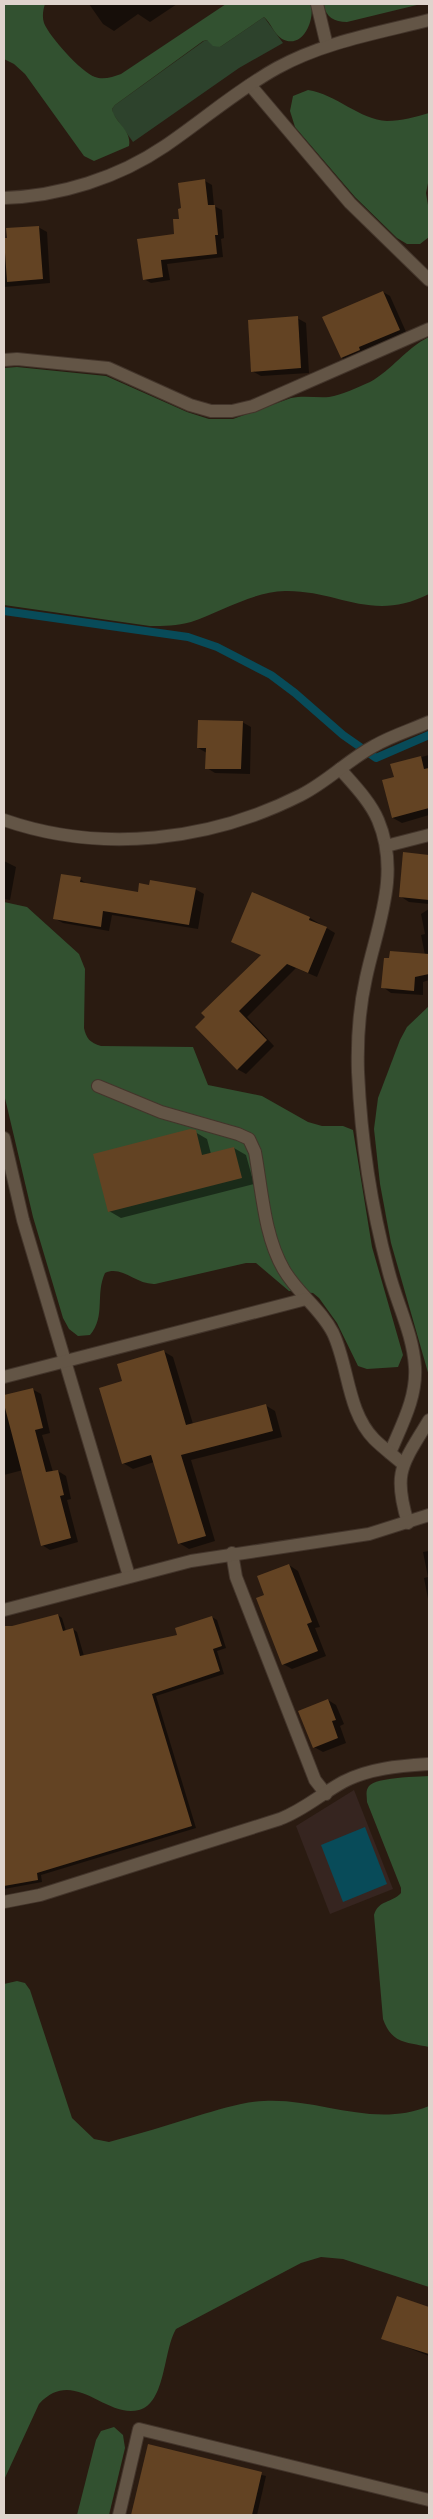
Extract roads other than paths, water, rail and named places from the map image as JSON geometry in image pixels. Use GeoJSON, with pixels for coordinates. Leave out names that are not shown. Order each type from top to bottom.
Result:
{"type":"FeatureCollection","features":[{"type":"Feature","properties":{"kind":"street"},"geometry":{"type":"LineString","coordinates":[[317,4],[327,46]]}},
{"type":"Feature","properties":{"kind":"street"},"geometry":{"type":"LineString","coordinates":[[4,198],[44,195],[75,188],[121,171],[163,147],[277,68],[327,46],[429,20]]}},
{"type":"Feature","properties":{"kind":"street"},"geometry":{"type":"LineString","coordinates":[[250,85],[350,203],[429,280]]}},
{"type":"Feature","properties":{"kind":"street"},"geometry":{"type":"LineString","coordinates":[[4,360],[17,359],[108,368],[190,405],[211,411],[232,411],[253,406],[429,329]]}},
{"type":"Feature","properties":{"kind":"street"},"geometry":{"type":"LineString","coordinates":[[4,820],[57,834],[108,839],[159,838],[209,830],[257,815],[303,794],[373,746],[429,722]]}},
{"type":"Feature","properties":{"kind":"street"},"geometry":{"type":"LineString","coordinates":[[340,768],[362,795],[378,819],[386,846],[384,905],[366,976],[358,1041],[359,1083],[375,1215],[389,1275],[410,1340],[415,1368],[413,1396],[390,1453]]}},
{"type":"Feature","properties":{"kind":"street"},"geometry":{"type":"LineString","coordinates":[[386,846],[429,835]]}},
{"type":"Feature","properties":{"kind":"street"},"geometry":{"type":"LineString","coordinates":[[98,1086],[161,1112],[238,1134],[249,1139],[255,1152],[273,1247],[283,1270],[330,1327],[340,1350],[351,1396],[360,1418],[373,1439],[403,1464]]}},
{"type":"Feature","properties":{"kind":"street"},"geometry":{"type":"LineString","coordinates":[[4,1138],[23,1220],[129,1576]]}},
{"type":"Feature","properties":{"kind":"street"},"geometry":{"type":"LineString","coordinates":[[4,1377],[306,1299]]}},
{"type":"Feature","properties":{"kind":"street"},"geometry":{"type":"LineString","coordinates":[[408,1523],[399,1491],[403,1464],[429,1420]]}},
{"type":"Feature","properties":{"kind":"street"},"geometry":{"type":"LineString","coordinates":[[4,1610],[129,1576],[232,1554],[369,1534],[429,1515]]}},
{"type":"Feature","properties":{"kind":"street"},"geometry":{"type":"LineString","coordinates":[[232,1554],[236,1577],[315,1780],[326,1794]]}},
{"type":"Feature","properties":{"kind":"street"},"geometry":{"type":"LineString","coordinates":[[4,1902],[40,1895],[297,1813],[342,1782],[359,1775],[396,1766],[429,1764]]}},
{"type":"Feature","properties":{"kind":"street"},"geometry":{"type":"LineString","coordinates":[[119,2515],[139,2430],[429,2500]]}},
{"type":"Feature","properties":{"kind":"water"},"geometry":{"type":"Polygon","coordinates":[[[365,1827],[387,1884],[343,1902],[321,1845],[365,1827]]]}},
{"type":"Feature","properties":{"kind":"waterway"},"geometry":{"type":"LineString","coordinates":[[4,611],[188,637],[217,647],[271,675],[295,693],[343,735],[376,758],[429,735]]}}]}
